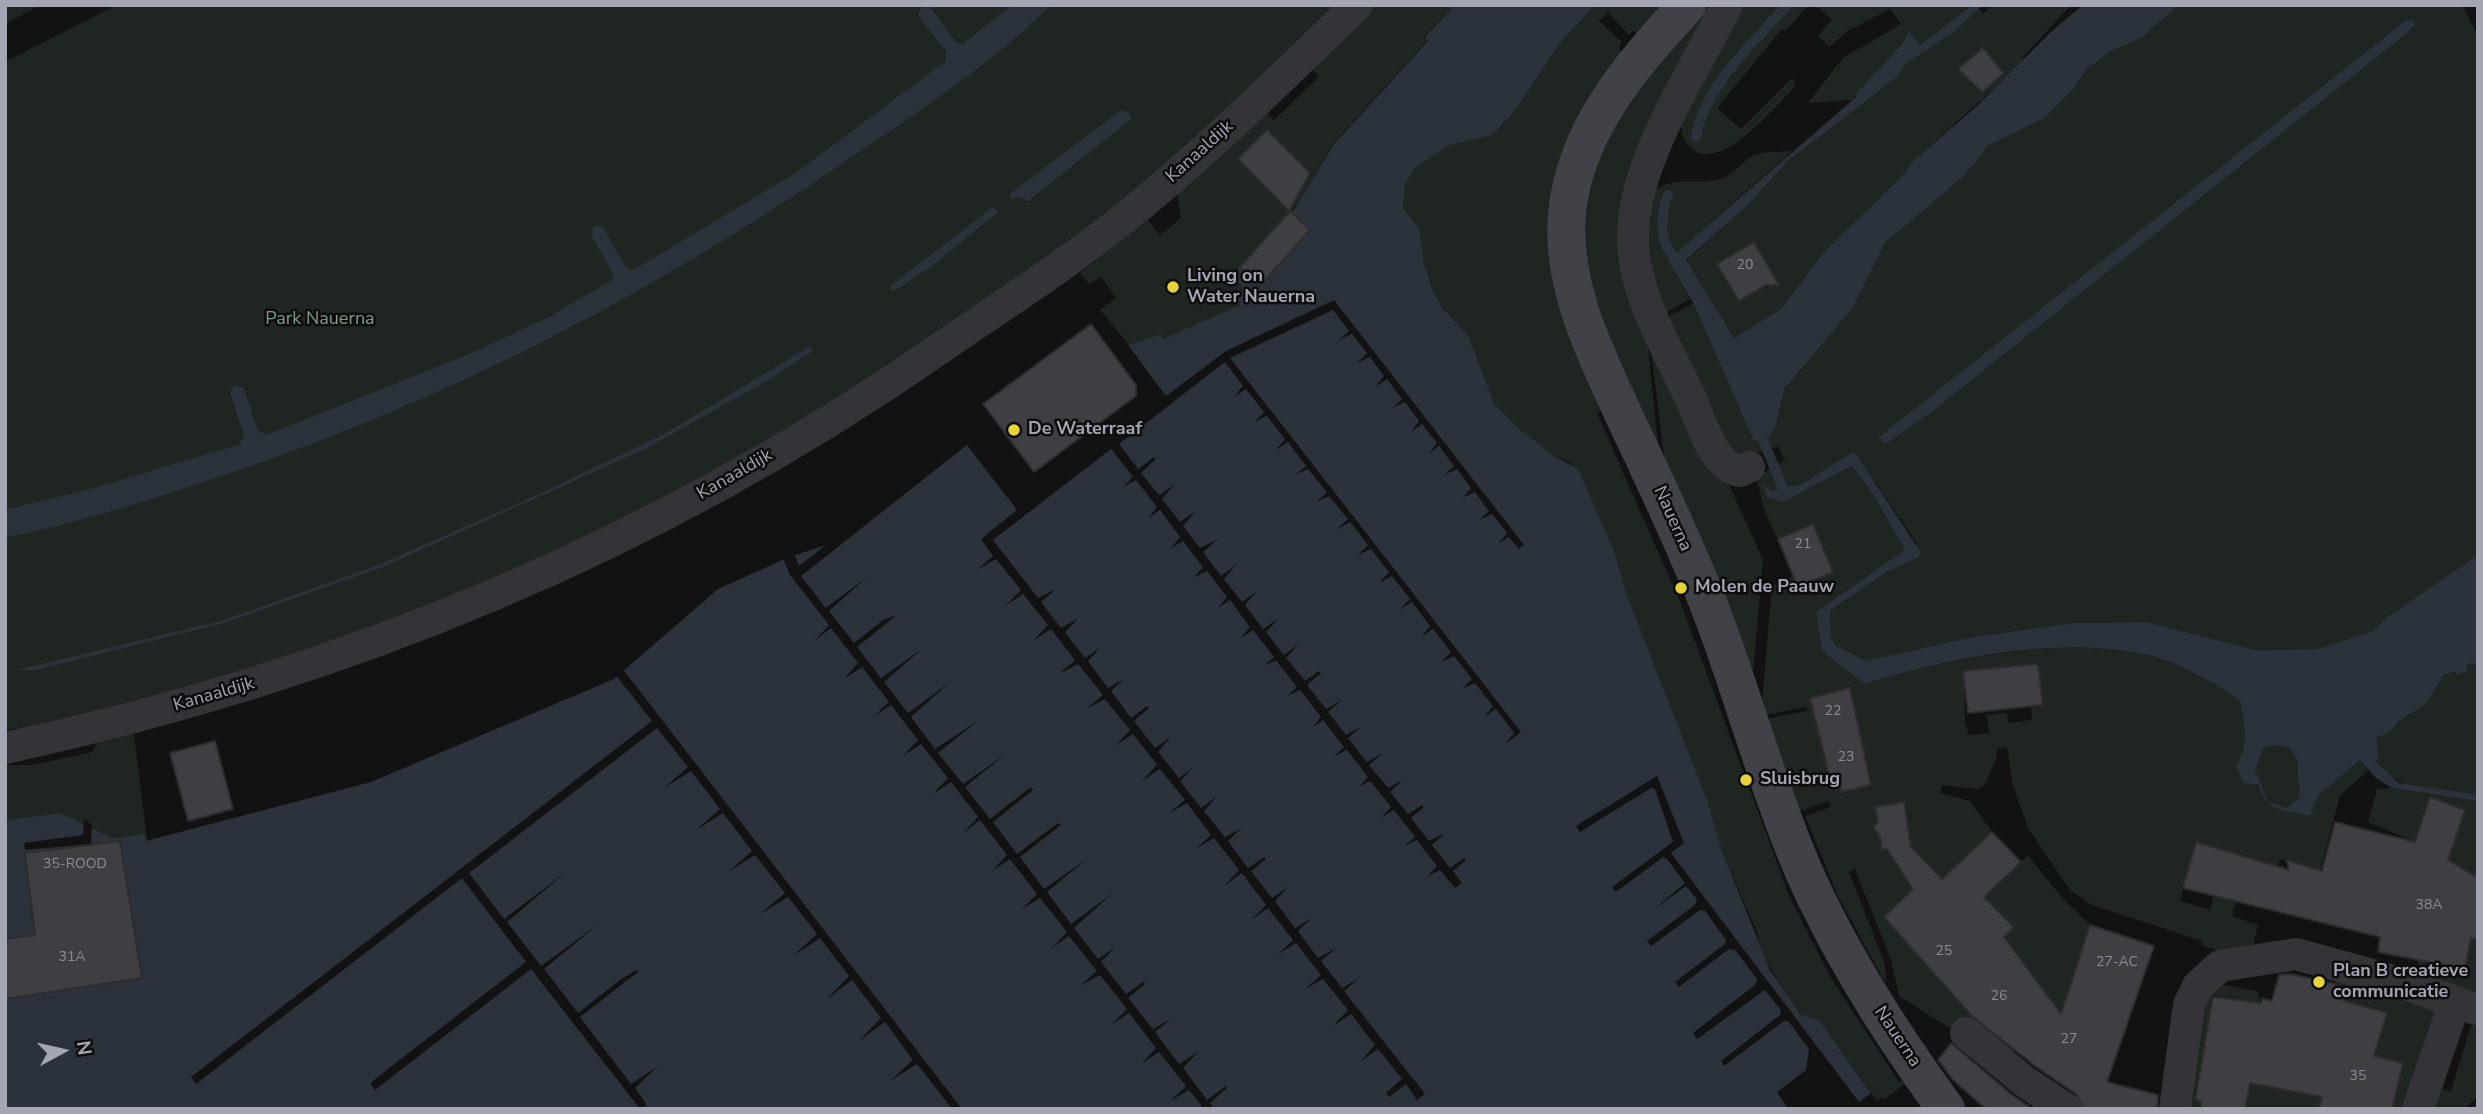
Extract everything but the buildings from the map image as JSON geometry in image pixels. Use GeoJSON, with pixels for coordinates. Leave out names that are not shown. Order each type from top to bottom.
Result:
{"type":"FeatureCollection","features":[{"type":"Feature","properties":{"kind":"street","name":"Kanaaldijk"},"geometry":{"type":"LineString","coordinates":[[5,748],[95,728],[182,704],[353,651],[500,594],[682,506],[902,377],[1086,248],[1192,160],[1357,5]]}},
{"type":"Feature","properties":{"kind":"street","name":"Nauerna"},"geometry":{"type":"LineString","coordinates":[[1687,5],[1630,69],[1588,140],[1574,176],[1567,216],[1567,246],[1573,281],[1591,343],[1715,620],[1785,820],[1820,907],[1866,991],[1947,1109]]}},
{"type":"Feature","properties":{"kind":"street"},"geometry":{"type":"LineString","coordinates":[[1727,5],[1656,147],[1637,197],[1633,242],[1636,266],[1648,307],[1709,440],[1726,465],[1740,471],[1749,467]]}},
{"type":"Feature","properties":{"kind":"street"},"geometry":{"type":"LineString","coordinates":[[2175,1109],[2189,1005],[2198,986],[2220,966],[2296,954],[2408,985],[2466,1006],[2418,1109]]}},
{"type":"Feature","properties":{"kind":"street"},"geometry":{"type":"LineString","coordinates":[[1966,1033],[2024,1081],[2066,1109]]}},
{"type":"Feature","properties":{"kind":"green space"},"geometry":{"type":"Polygon","coordinates":[[[5,5],[40,5],[5,24],[5,5]]]}},
{"type":"Feature","properties":{"kind":"green space","name":"Park Nauerna"},"geometry":{"type":"Polygon","coordinates":[[[116,5],[1344,5],[1148,187],[931,337],[697,488],[376,635],[55,722],[5,730],[5,62],[116,5]]]}},
{"type":"Feature","properties":{"kind":"green space"},"geometry":{"type":"Polygon","coordinates":[[[1370,5],[1455,5],[1424,37],[1428,40],[1333,144],[1298,203],[1234,273],[1243,290],[1240,305],[1163,340],[1161,334],[1129,345],[1100,310],[1116,298],[1101,277],[1089,284],[1080,273],[1148,220],[1160,235],[1181,218],[1176,186],[1261,108],[1274,120],[1319,77],[1308,64],[1370,5]]]}},
{"type":"Feature","properties":{"kind":"green space"},"geometry":{"type":"Polygon","coordinates":[[[1595,5],[1664,5],[1639,33],[1633,31],[1629,35],[1608,12],[1599,21],[1622,42],[1619,47],[1622,54],[1570,141],[1603,409],[1597,413],[1681,604],[1790,898],[1832,980],[1899,1082],[1903,1081],[1905,1084],[1877,1101],[1820,1021],[1803,1016],[1792,1004],[1761,952],[1757,932],[1722,851],[1706,797],[1627,595],[1614,551],[1571,463],[1556,457],[1518,428],[1495,405],[1468,335],[1443,309],[1433,291],[1424,263],[1419,228],[1403,208],[1405,185],[1413,170],[1447,146],[1493,135],[1519,105],[1561,42],[1595,5]]]}},
{"type":"Feature","properties":{"kind":"green space"},"geometry":{"type":"Polygon","coordinates":[[[1709,5],[1719,5],[1639,170],[1647,336],[1659,455],[1617,362],[1592,291],[1585,258],[1589,200],[1596,168],[1624,109],[1664,56],[1709,5]]]}},
{"type":"Feature","properties":{"kind":"green space"},"geometry":{"type":"Polygon","coordinates":[[[1735,5],[1809,5],[1785,31],[1782,29],[1717,108],[1741,129],[1792,78],[1796,85],[1763,120],[1734,144],[1719,152],[1705,154],[1693,150],[1687,144],[1682,134],[1681,121],[1735,5]]]}},
{"type":"Feature","properties":{"kind":"green space"},"geometry":{"type":"Polygon","coordinates":[[[1815,5],[1972,5],[1921,45],[1909,31],[1903,43],[1852,100],[1808,103],[1843,58],[1901,24],[1890,9],[1848,31],[1829,47],[1818,36],[1832,19],[1815,5]]]}},
{"type":"Feature","properties":{"kind":"green space"},"geometry":{"type":"Polygon","coordinates":[[[1992,5],[2071,5],[2022,58],[2024,61],[1914,160],[1904,174],[1823,253],[1782,308],[1734,338],[1686,261],[1749,204],[1788,161],[1897,77],[1907,63],[1952,33],[1978,8],[1983,14],[1992,5]]]}},
{"type":"Feature","properties":{"kind":"green space"},"geometry":{"type":"Polygon","coordinates":[[[2179,5],[2462,5],[2478,36],[2478,555],[2387,617],[2373,631],[2317,649],[2256,650],[2146,622],[2073,623],[1973,637],[1865,661],[1836,647],[1831,638],[1830,611],[1885,573],[1919,557],[1916,542],[1854,451],[1800,485],[1771,491],[1763,485],[1766,497],[1783,502],[1852,466],[1873,494],[1905,550],[1816,613],[1822,651],[1864,684],[1965,659],[2034,649],[2104,649],[2139,653],[2166,660],[2192,672],[2240,701],[2246,737],[2263,748],[2278,745],[2290,748],[2297,760],[2297,769],[2317,796],[2360,760],[2368,770],[2340,796],[2320,870],[2280,859],[2278,866],[2196,843],[2180,901],[2210,910],[2214,896],[2236,902],[2232,916],[2258,925],[2252,950],[2229,954],[2201,945],[2202,941],[2092,905],[2070,890],[2028,828],[2013,786],[2007,747],[1998,748],[1995,763],[1984,786],[1976,789],[1942,785],[1940,793],[1970,801],[1992,832],[2021,862],[2028,855],[2062,898],[2090,925],[2063,1011],[2052,1028],[2036,1017],[2012,1053],[2003,1055],[1972,1022],[1959,1034],[1899,996],[1891,960],[1855,869],[1849,872],[1885,964],[1886,984],[1838,896],[1805,816],[1831,807],[1829,801],[1799,811],[1766,719],[1806,711],[1806,707],[1765,715],[1762,702],[1772,586],[1794,576],[1764,509],[1756,477],[1785,460],[1778,446],[1743,454],[1724,445],[1679,355],[1648,277],[1640,241],[1641,212],[1654,191],[1661,186],[1720,179],[1755,155],[1792,151],[1668,260],[1690,299],[1665,313],[1667,317],[1693,304],[1754,440],[1766,439],[1775,428],[1785,388],[1852,309],[1885,243],[1964,176],[1989,145],[2043,119],[2075,87],[2087,69],[2111,51],[2141,38],[2179,5]],[[2412,19],[2405,21],[1880,437],[1886,444],[1933,411],[2413,28],[2412,19]],[[2038,664],[1964,672],[1965,722],[1969,735],[1989,733],[1987,715],[2007,713],[2008,723],[2032,720],[2031,707],[2043,705],[2038,664]],[[2021,960],[1978,992],[1993,1012],[1998,1008],[2007,1019],[2044,990],[2021,960]]]}},
{"type":"Feature","properties":{"kind":"green space"},"geometry":{"type":"Polygon","coordinates":[[[1650,342],[1730,487],[1763,560],[1753,671],[1666,472],[1650,342]]]}},
{"type":"Feature","properties":{"kind":"green space"},"geometry":{"type":"Polygon","coordinates":[[[2477,661],[2478,795],[2435,791],[2408,785],[2384,771],[2374,761],[2378,759],[2377,737],[2426,704],[2444,675],[2468,670],[2466,664],[2477,661]]]}},
{"type":"Feature","properties":{"kind":"green space"},"geometry":{"type":"Polygon","coordinates":[[[133,726],[147,840],[145,841],[144,834],[113,838],[60,813],[5,820],[5,765],[33,765],[92,752],[104,733],[133,726]]]}},
{"type":"Feature","properties":{"kind":"green space"},"geometry":{"type":"Polygon","coordinates":[[[2392,788],[2478,801],[2478,878],[2425,846],[2368,822],[2377,789],[2392,788]]]}},
{"type":"Feature","properties":{"kind":"green space"},"geometry":{"type":"Polygon","coordinates":[[[2471,938],[2478,940],[2478,999],[2419,972],[2418,960],[2471,938]]]}},
{"type":"Feature","properties":{"kind":"green space"},"geometry":{"type":"Polygon","coordinates":[[[2337,981],[2438,1010],[2409,1109],[2392,1109],[2403,1063],[2357,1052],[2375,1051],[2387,1013],[2333,996],[2337,981]]]}},
{"type":"Feature","properties":{"kind":"green space"},"geometry":{"type":"Polygon","coordinates":[[[2218,984],[2257,991],[2261,1003],[2213,995],[2194,1099],[2245,1108],[2256,1049],[2309,1062],[2354,1109],[2187,1109],[2202,1008],[2218,984]]]}},
{"type":"Feature","properties":{"kind":"green space"},"geometry":{"type":"Polygon","coordinates":[[[2478,1021],[2478,1097],[2463,1109],[2426,1109],[2436,1087],[2451,1091],[2470,1028],[2478,1021]]]}},
{"type":"Feature","properties":{"kind":"shaded area"},"geometry":{"type":"Polygon","coordinates":[[[1012,5],[1051,5],[1002,49],[924,108],[771,211],[624,299],[473,376],[315,443],[149,500],[5,538],[5,510],[94,488],[240,444],[244,435],[230,393],[235,385],[244,388],[257,429],[266,435],[467,355],[549,317],[612,280],[613,273],[591,235],[594,226],[603,227],[625,266],[630,270],[637,268],[797,172],[946,61],[946,51],[918,16],[920,8],[930,7],[956,42],[963,44],[1012,5]]]}},
{"type":"Feature","properties":{"kind":"shaded area"},"geometry":{"type":"Polygon","coordinates":[[[1455,5],[1595,5],[1561,42],[1519,105],[1493,135],[1447,146],[1413,170],[1405,185],[1403,208],[1419,228],[1424,263],[1433,291],[1443,309],[1468,335],[1495,405],[1518,428],[1556,457],[1578,469],[1614,551],[1627,595],[1706,797],[1722,851],[1770,970],[1800,1014],[1820,1021],[1882,1109],[5,1109],[5,820],[60,813],[113,838],[145,834],[146,841],[371,782],[614,679],[718,589],[787,558],[837,541],[944,457],[1129,345],[1161,334],[1163,339],[1240,305],[1237,300],[1243,290],[1234,273],[1290,209],[1293,211],[1334,144],[1428,41],[1425,37],[1455,5]]]}},
{"type":"Feature","properties":{"kind":"shaded area"},"geometry":{"type":"Polygon","coordinates":[[[1972,5],[1983,5],[1952,33],[1907,63],[1897,77],[1788,161],[1749,204],[1686,260],[1734,338],[1782,308],[1823,253],[1904,174],[1914,160],[1977,106],[2053,30],[2083,5],[2179,5],[2141,38],[2111,51],[2087,69],[2075,87],[2043,119],[1989,145],[1964,176],[1885,243],[1852,309],[1785,388],[1775,428],[1766,439],[1754,441],[1693,303],[1668,260],[1856,97],[1903,43],[1909,31],[1921,45],[1972,5]]]}},
{"type":"Feature","properties":{"kind":"shaded area"},"geometry":{"type":"Polygon","coordinates":[[[2412,19],[2415,25],[2407,33],[1933,411],[1886,444],[1879,437],[2405,21],[2412,19]]]}},
{"type":"Feature","properties":{"kind":"shaded area"},"geometry":{"type":"Polygon","coordinates":[[[1121,110],[1128,112],[1131,119],[1028,201],[1018,197],[1011,199],[1010,194],[1121,110]]]}},
{"type":"Feature","properties":{"kind":"shaded area"},"geometry":{"type":"Polygon","coordinates":[[[993,207],[998,212],[933,265],[896,290],[890,290],[890,286],[993,207]]]}},
{"type":"Feature","properties":{"kind":"shaded area"},"geometry":{"type":"Polygon","coordinates":[[[809,347],[813,351],[767,381],[647,448],[383,567],[224,623],[36,670],[16,670],[221,621],[378,565],[546,491],[666,433],[809,347]]]}},
{"type":"Feature","properties":{"kind":"shaded area"},"geometry":{"type":"Polygon","coordinates":[[[1854,451],[1920,551],[1919,557],[1885,573],[1830,611],[1831,638],[1836,646],[1865,661],[1973,637],[2073,623],[2146,622],[2256,650],[2317,649],[2373,631],[2387,617],[2478,555],[2478,663],[2466,664],[2468,670],[2457,675],[2455,672],[2444,675],[2426,704],[2398,722],[2389,733],[2377,737],[2378,759],[2375,761],[2399,783],[2478,795],[2478,801],[2392,788],[2376,778],[2360,760],[2318,796],[2310,816],[2278,809],[2266,801],[2258,784],[2244,783],[2236,766],[2244,742],[2240,701],[2192,672],[2166,660],[2139,653],[2070,647],[2035,649],[1930,666],[1864,684],[1822,651],[1816,612],[1905,550],[1873,494],[1852,466],[1783,502],[1766,497],[1763,484],[1771,491],[1800,485],[1854,451]],[[2278,745],[2263,748],[2255,771],[2268,802],[2287,808],[2300,797],[2297,760],[2290,748],[2278,745]]]}},
{"type":"Feature","properties":{"kind":"pier"},"geometry":{"type":"Polygon","coordinates":[[[1334,300],[1524,545],[1519,549],[1509,537],[1498,544],[1507,533],[1492,514],[1479,520],[1489,511],[1475,492],[1462,498],[1471,488],[1457,469],[1444,475],[1454,466],[1439,446],[1428,454],[1437,443],[1422,424],[1411,432],[1419,421],[1405,402],[1392,408],[1402,399],[1387,379],[1375,387],[1384,376],[1370,357],[1357,363],[1367,353],[1352,334],[1339,340],[1349,331],[1333,310],[1230,358],[1521,732],[1505,744],[1514,733],[1496,709],[1484,717],[1493,706],[1475,683],[1462,689],[1472,679],[1454,656],[1441,662],[1451,652],[1433,629],[1421,637],[1430,626],[1412,602],[1400,609],[1410,599],[1392,576],[1379,583],[1389,572],[1371,549],[1358,555],[1368,545],[1350,522],[1337,529],[1348,519],[1329,496],[1316,502],[1327,492],[1308,469],[1295,475],[1306,466],[1288,442],[1276,450],[1285,439],[1267,416],[1254,422],[1264,412],[1246,389],[1234,397],[1243,386],[1225,362],[1119,444],[1138,469],[1154,457],[1156,459],[1141,473],[1159,495],[1175,484],[1162,499],[1180,522],[1196,511],[1183,526],[1200,548],[1218,539],[1203,552],[1221,576],[1237,564],[1224,579],[1242,602],[1257,591],[1245,605],[1263,629],[1279,618],[1266,632],[1284,655],[1299,644],[1286,658],[1305,681],[1319,671],[1321,673],[1307,685],[1326,709],[1342,700],[1328,712],[1346,735],[1362,726],[1348,738],[1367,762],[1383,753],[1369,765],[1388,788],[1403,780],[1390,792],[1408,814],[1422,805],[1424,807],[1411,818],[1429,841],[1445,833],[1432,845],[1450,868],[1464,858],[1466,860],[1453,871],[1462,883],[1455,888],[1440,870],[1428,876],[1437,866],[1417,840],[1404,846],[1415,837],[1394,810],[1382,817],[1391,807],[1370,781],[1359,787],[1368,777],[1347,750],[1334,756],[1344,747],[1323,720],[1312,728],[1321,717],[1300,690],[1287,696],[1297,687],[1276,660],[1264,666],[1274,657],[1253,630],[1241,638],[1250,627],[1230,600],[1218,608],[1227,597],[1207,571],[1194,577],[1203,567],[1183,541],[1171,548],[1180,537],[1160,510],[1148,518],[1157,507],[1136,480],[1123,487],[1133,477],[1111,449],[993,540],[1038,598],[1056,589],[1041,602],[1061,628],[1079,618],[1065,632],[1085,658],[1101,647],[1088,661],[1108,688],[1125,678],[1111,691],[1131,718],[1147,706],[1149,708],[1134,721],[1155,748],[1171,737],[1158,752],[1179,778],[1194,767],[1180,781],[1201,808],[1217,796],[1204,811],[1225,837],[1242,828],[1228,841],[1248,868],[1264,857],[1266,859],[1251,871],[1272,898],[1288,887],[1275,901],[1295,928],[1312,918],[1298,931],[1318,958],[1336,948],[1321,961],[1342,988],[1359,978],[1344,991],[1425,1094],[1417,1100],[1406,1084],[1389,1097],[1386,1093],[1402,1079],[1378,1049],[1361,1061],[1375,1045],[1351,1014],[1333,1026],[1348,1010],[1323,979],[1305,989],[1321,975],[1296,943],[1278,954],[1293,940],[1268,908],[1251,920],[1266,905],[1242,873],[1224,886],[1239,870],[1214,838],[1196,849],[1211,835],[1187,803],[1168,814],[1185,800],[1160,769],[1142,781],[1157,765],[1133,734],[1115,746],[1130,730],[1105,699],[1086,709],[1103,695],[1078,664],[1059,674],[1075,660],[1051,629],[1033,641],[1048,625],[1023,594],[1005,606],[1021,590],[996,559],[977,570],[993,556],[981,539],[1017,510],[967,445],[801,576],[826,608],[867,577],[829,611],[854,643],[883,620],[897,615],[857,647],[881,678],[923,648],[884,682],[908,713],[950,682],[911,717],[935,749],[979,720],[938,753],[963,784],[1006,754],[965,787],[990,819],[1031,787],[1033,790],[993,822],[1017,854],[1058,823],[1061,825],[1020,857],[1044,889],[1087,859],[1047,892],[1071,924],[1113,893],[1074,928],[1098,959],[1116,947],[1101,962],[1126,994],[1143,982],[1145,984],[1128,998],[1153,1029],[1172,1018],[1155,1032],[1179,1064],[1198,1052],[1183,1068],[1207,1100],[1226,1086],[1210,1103],[1214,1109],[1204,1109],[1189,1090],[1170,1101],[1186,1086],[1159,1052],[1141,1064],[1156,1048],[1129,1013],[1111,1025],[1127,1009],[1100,975],[1081,985],[1097,971],[1069,936],[1052,948],[1067,932],[1040,898],[1022,909],[1037,894],[1010,859],[992,871],[1007,855],[980,820],[963,833],[978,817],[951,782],[933,794],[948,778],[921,744],[903,756],[918,740],[891,705],[873,717],[889,702],[862,667],[844,679],[858,663],[831,628],[814,641],[829,625],[790,575],[783,558],[802,549],[794,554],[799,566],[944,452],[1074,358],[1126,342],[1166,396],[1226,351],[1334,300]]]}},
{"type":"Feature","properties":{"kind":"pier"},"geometry":{"type":"Polygon","coordinates":[[[622,668],[962,1109],[952,1109],[917,1064],[890,1081],[913,1060],[885,1022],[859,1041],[881,1018],[852,980],[827,999],[849,976],[820,938],[793,956],[817,934],[788,897],[760,914],[785,893],[755,855],[728,872],[752,851],[723,813],[696,830],[720,809],[691,771],[664,788],[688,767],[657,728],[469,873],[504,919],[565,873],[507,922],[541,966],[600,923],[544,969],[578,1013],[620,980],[636,970],[638,972],[580,1017],[631,1084],[658,1066],[635,1088],[647,1105],[640,1109],[531,969],[375,1090],[370,1083],[526,962],[462,878],[196,1084],[191,1077],[652,721],[615,674],[622,668]]]}},
{"type":"Feature","properties":{"kind":"pier"},"geometry":{"type":"Polygon","coordinates":[[[1657,776],[1684,843],[1671,853],[1859,1102],[1871,1093],[1877,1101],[1880,1099],[1885,1109],[1788,1109],[1777,1092],[1806,1070],[1809,1049],[1788,1021],[1784,1021],[1724,1066],[1721,1061],[1780,1015],[1781,1010],[1765,990],[1697,1039],[1693,1033],[1756,984],[1757,979],[1735,950],[1729,949],[1679,987],[1675,982],[1725,944],[1726,940],[1705,911],[1700,910],[1651,946],[1647,941],[1696,904],[1697,899],[1686,886],[1654,909],[1685,883],[1667,859],[1663,857],[1616,892],[1612,887],[1673,842],[1655,789],[1651,788],[1580,832],[1576,826],[1657,776]]]}},
{"type":"Feature","properties":{"kind":"pier"},"geometry":{"type":"Polygon","coordinates":[[[84,819],[92,825],[91,844],[25,850],[24,843],[83,835],[84,819]]]}},
{"type":"Feature","properties":{"kind":"waterway"},"geometry":{"type":"LineString","coordinates":[[1696,137],[1701,118],[1720,83],[1787,5]]}},
{"type":"Feature","properties":{"kind":"waterway"},"geometry":{"type":"LineString","coordinates":[[1668,195],[1663,221],[1664,239],[1667,247],[1679,260]]}},
{"type":"Feature","properties":{"kind":"waterway"},"geometry":{"type":"LineString","coordinates":[[1758,427],[1785,494],[1791,491]]}},
{"type":"Feature","properties":{"kind":"place","name":"Living on Water Nauerna"},"geometry":{"type":"Point","coordinates":[1173,287]}},
{"type":"Feature","properties":{"kind":"place","name":"De Waterraaf"},"geometry":{"type":"Point","coordinates":[1014,430]}},
{"type":"Feature","properties":{"kind":"place","name":"Molen de Paauw"},"geometry":{"type":"Point","coordinates":[1681,588]}},
{"type":"Feature","properties":{"kind":"place","name":"Sluisbrug"},"geometry":{"type":"Point","coordinates":[1746,780]}},
{"type":"Feature","properties":{"kind":"place","name":"Plan B creatieve communicatie"},"geometry":{"type":"Point","coordinates":[2319,982]}}]}
